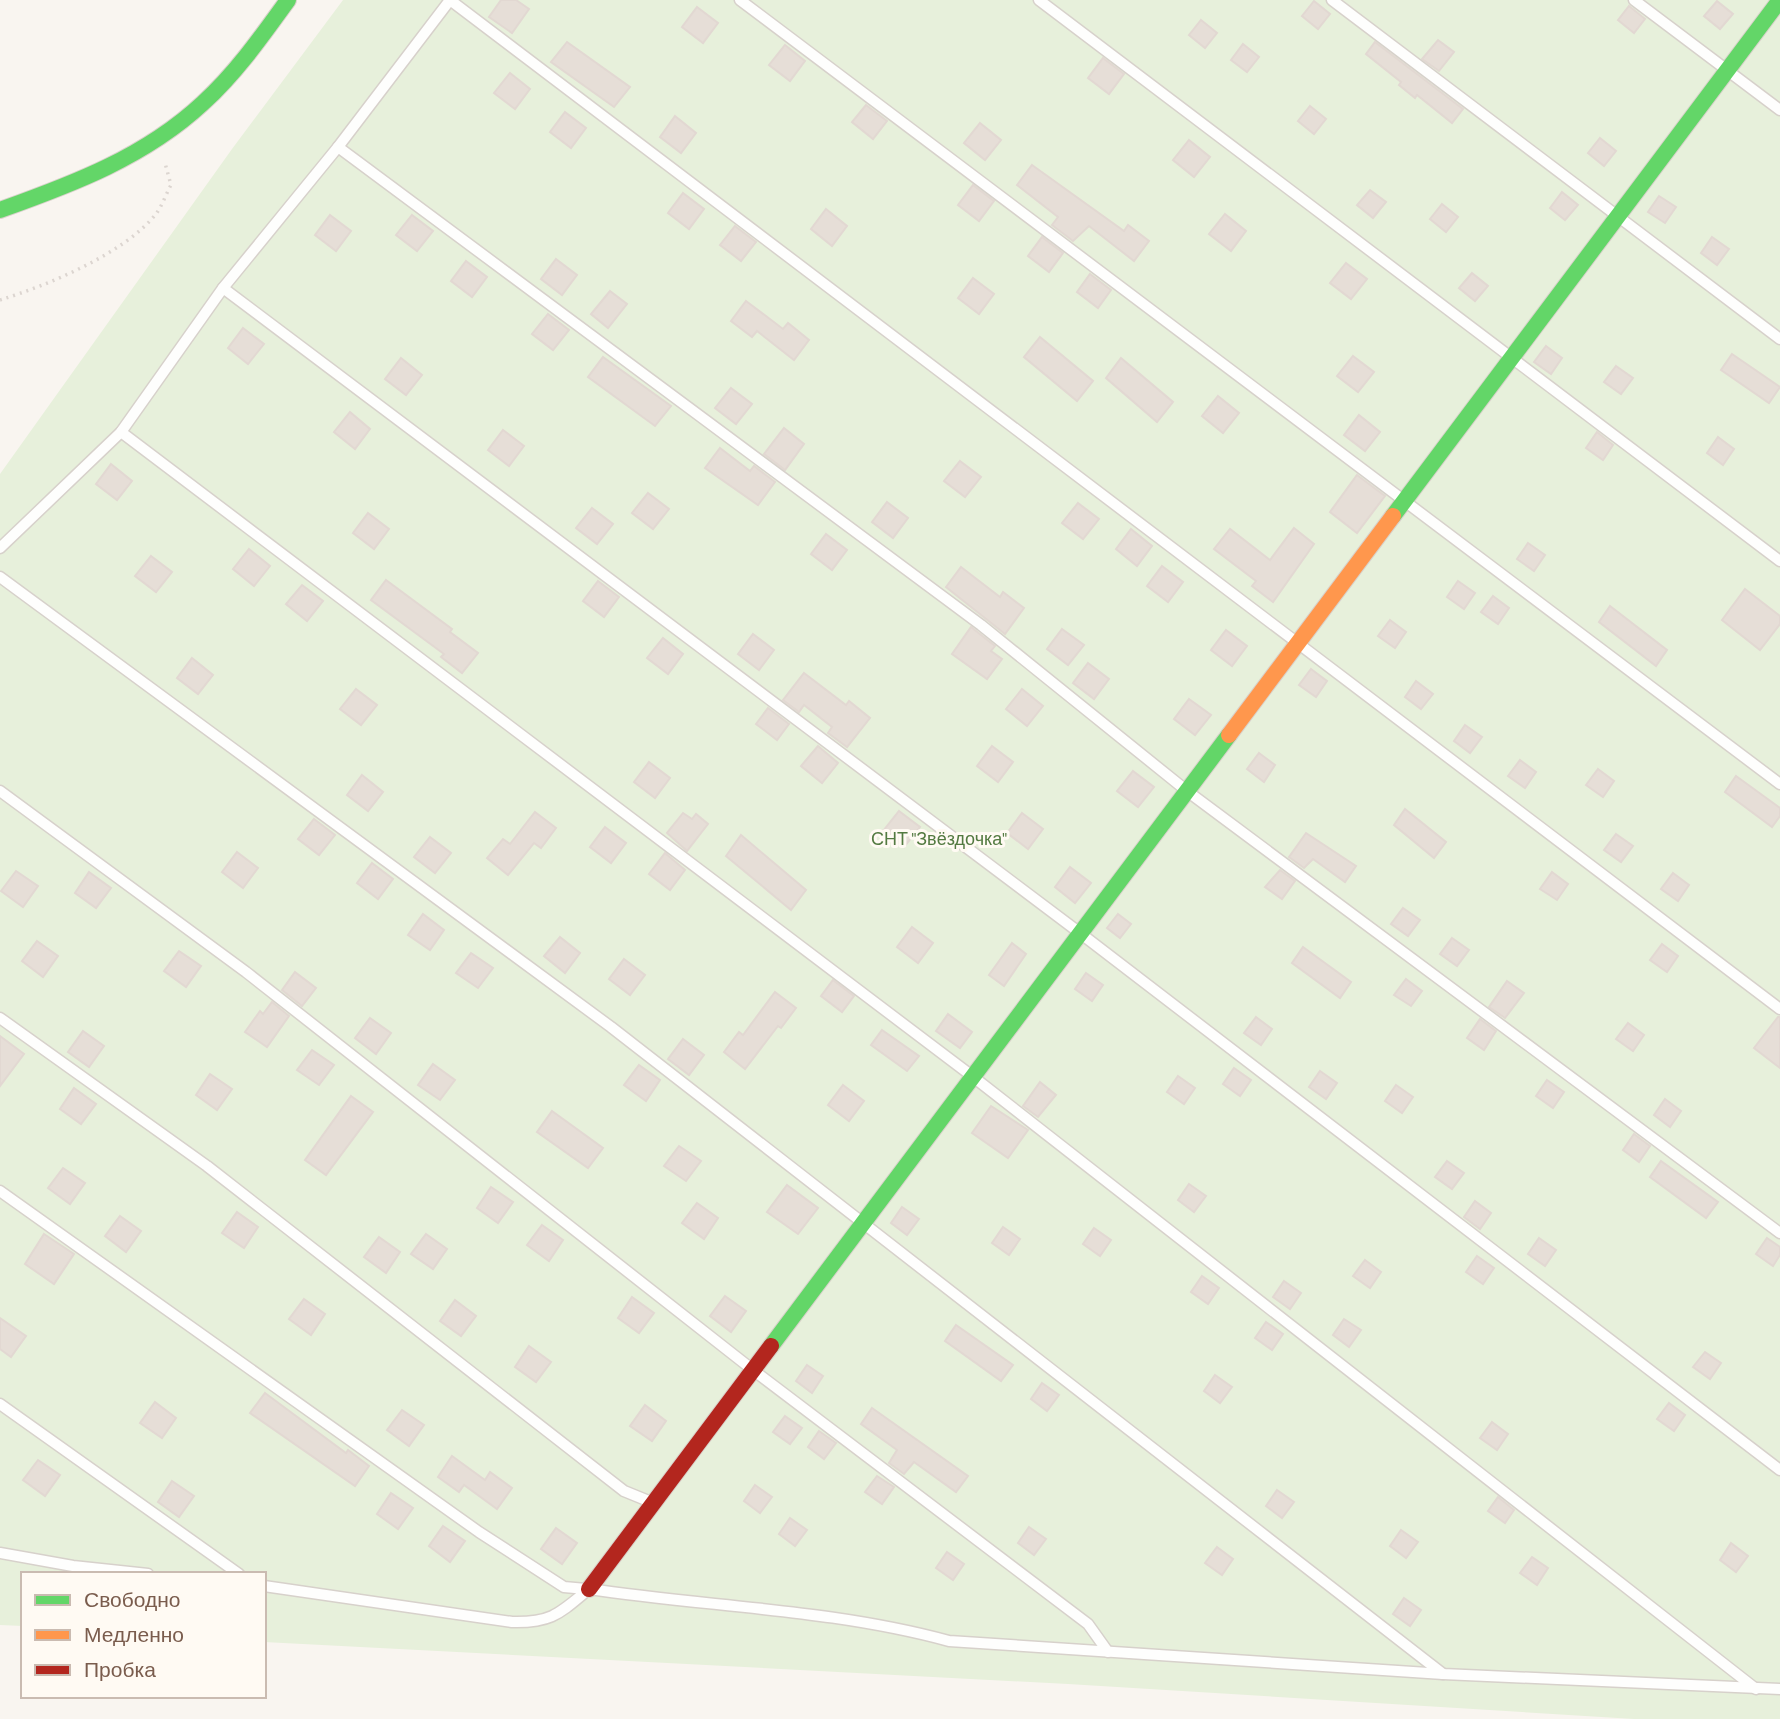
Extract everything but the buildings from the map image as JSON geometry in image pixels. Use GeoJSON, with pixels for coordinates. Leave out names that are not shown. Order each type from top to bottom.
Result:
{"type":"FeatureCollection","features":[{"type":"Feature","properties":{"kind":"street"},"geometry":{"type":"LineString","coordinates":[[0,210],[106,166],[157,139],[191,115],[223,83],[288,0]]}},
{"type":"Feature","properties":{"kind":"street"},"geometry":{"type":"LineString","coordinates":[[589,1589],[1780,0]]}},
{"type":"Feature","properties":{"kind":"lane"},"geometry":{"type":"LineString","coordinates":[[0,548],[121,432],[223,288],[338,147],[450,0],[1780,1009]]}},
{"type":"Feature","properties":{"kind":"lane"},"geometry":{"type":"LineString","coordinates":[[740,0],[1780,784]]}},
{"type":"Feature","properties":{"kind":"lane"},"geometry":{"type":"LineString","coordinates":[[1039,0],[1780,561]]}},
{"type":"Feature","properties":{"kind":"lane"},"geometry":{"type":"LineString","coordinates":[[1332,0],[1780,339]]}},
{"type":"Feature","properties":{"kind":"lane"},"geometry":{"type":"LineString","coordinates":[[1634,0],[1780,110]]}},
{"type":"Feature","properties":{"kind":"lane"},"geometry":{"type":"LineString","coordinates":[[338,147],[981,625],[1187,791],[1780,1233]]}},
{"type":"Feature","properties":{"kind":"lane"},"geometry":{"type":"LineString","coordinates":[[223,288],[1080,933],[1780,1470]]}},
{"type":"Feature","properties":{"kind":"lane"},"geometry":{"type":"LineString","coordinates":[[121,432],[972,1076],[1756,1689]]}},
{"type":"Feature","properties":{"kind":"lane"},"geometry":{"type":"LineString","coordinates":[[0,578],[611,1027],[1443,1674]]}},
{"type":"Feature","properties":{"kind":"lane"},"geometry":{"type":"LineString","coordinates":[[0,792],[246,972],[753,1370],[1088,1624],[1108,1652]]}},
{"type":"Feature","properties":{"kind":"lane"},"geometry":{"type":"LineString","coordinates":[[0,1018],[207,1166],[624,1490],[654,1503]]}},
{"type":"Feature","properties":{"kind":"lane"},"geometry":{"type":"LineString","coordinates":[[0,1191],[479,1532],[564,1587],[888,1625],[949,1641],[1443,1674],[1780,1689]]}},
{"type":"Feature","properties":{"kind":"lane"},"geometry":{"type":"LineString","coordinates":[[0,1404],[236,1572]]}},
{"type":"Feature","properties":{"kind":"lane"},"geometry":{"type":"LineString","coordinates":[[0,1553],[73,1566],[129,1572]]}},
{"type":"Feature","properties":{"kind":"lane"},"geometry":{"type":"LineString","coordinates":[[266,1586],[512,1622],[540,1623],[561,1612],[589,1589]]}},
{"type":"Feature","properties":{"kind":"path"},"geometry":{"type":"LineString","coordinates":[[0,300],[51,284],[134,236],[157,213],[171,185],[157,139]]}},
{"type":"Feature","properties":{"kind":"green space","name":"СНТ \"Звёздочка\""},"geometry":{"type":"Polygon","coordinates":[[[343,0],[1780,0],[1780,1719],[1634,1719],[1068,1684],[266,1642],[266,1572],[21,1572],[21,1626],[0,1625],[0,474],[232,149],[343,0]]]}},
{"type":"Feature","properties":{"kind":"traffic: fast"},"geometry":{"type":"LineString","coordinates":[[0,210],[107,167],[133,154],[181,122],[227,79],[288,0]]}},
{"type":"Feature","properties":{"kind":"traffic: fast"},"geometry":{"type":"LineString","coordinates":[[1393,516],[1780,0]]}},
{"type":"Feature","properties":{"kind":"traffic: fast"},"geometry":{"type":"LineString","coordinates":[[771,1346],[1229,735]]}},
{"type":"Feature","properties":{"kind":"traffic: slow"},"geometry":{"type":"LineString","coordinates":[[1229,735],[1393,516]]}},
{"type":"Feature","properties":{"kind":"traffic: jam"},"geometry":{"type":"LineString","coordinates":[[589,1589],[771,1346]]}}]}
